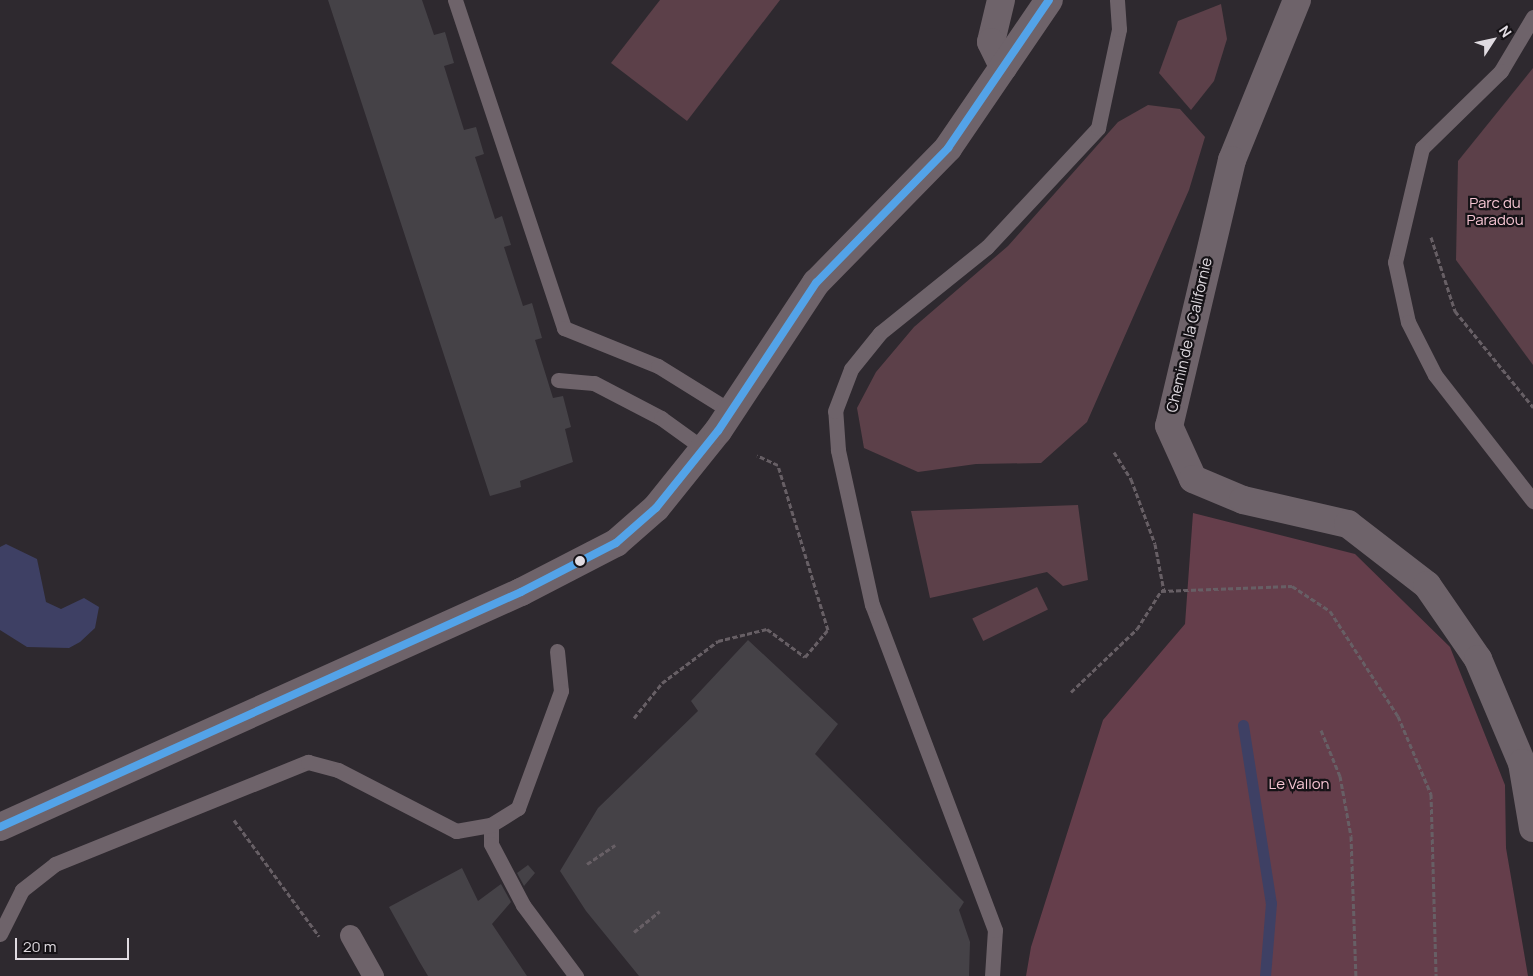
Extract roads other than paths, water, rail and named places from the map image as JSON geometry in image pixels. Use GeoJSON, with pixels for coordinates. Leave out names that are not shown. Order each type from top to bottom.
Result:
{"type":"FeatureCollection","features":[{"type":"Feature","properties":{"kind":"street"},"geometry":{"type":"LineString","coordinates":[[1001,0],[991,42],[1003,67]]}},
{"type":"Feature","properties":{"kind":"street"},"geometry":{"type":"LineString","coordinates":[[0,826],[582,562],[616,543],[656,508],[704,449],[732,412],[816,284],[948,148],[1049,0]]}},
{"type":"Feature","properties":{"kind":"street","name":"Chemin de la Californie"},"geometry":{"type":"LineString","coordinates":[[1297,0],[1232,160],[1169,426],[1193,479],[1243,500],[1348,524],[1427,585],[1478,659],[1522,763],[1533,828]]}},
{"type":"Feature","properties":{"kind":"street"},"geometry":{"type":"LineString","coordinates":[[350,935],[373,976]]}},
{"type":"Feature","properties":{"kind":"lane"},"geometry":{"type":"LineString","coordinates":[[455,0],[564,328],[658,366],[732,412]]}},
{"type":"Feature","properties":{"kind":"lane"},"geometry":{"type":"LineString","coordinates":[[992,976],[995,930],[872,605],[838,450],[836,411],[851,369],[880,333],[987,247],[1098,128],[1119,28],[1117,0]]}},
{"type":"Feature","properties":{"kind":"lane"},"geometry":{"type":"LineString","coordinates":[[1533,17],[1501,71],[1422,148],[1395,262],[1408,322],[1434,375],[1533,501]]}},
{"type":"Feature","properties":{"kind":"lane"},"geometry":{"type":"LineString","coordinates":[[558,380],[594,384],[662,418],[704,449]]}},
{"type":"Feature","properties":{"kind":"lane"},"geometry":{"type":"LineString","coordinates":[[0,934],[10,910],[35,877],[130,830],[308,762],[338,770],[456,831],[491,825],[518,808],[561,691],[557,651]]}},
{"type":"Feature","properties":{"kind":"lane"},"geometry":{"type":"LineString","coordinates":[[491,825],[491,844],[523,905],[576,976]]}},
{"type":"Feature","properties":{"kind":"water"},"geometry":{"type":"Polygon","coordinates":[[[6,544],[37,559],[46,602],[61,609],[84,598],[99,607],[95,628],[80,642],[69,648],[27,647],[0,630],[0,547],[6,544]]]}},
{"type":"Feature","properties":{"kind":"waterway"},"geometry":{"type":"LineString","coordinates":[[1243,725],[1271,903],[1265,976]]}},
{"type":"Feature","properties":{"kind":"park label","name":"Parc du Paradou"},"geometry":{"type":"Point","coordinates":[1495,210]}},
{"type":"Feature","properties":{"kind":"park label","name":"Le Vallon"},"geometry":{"type":"Point","coordinates":[1299,784]}}]}
